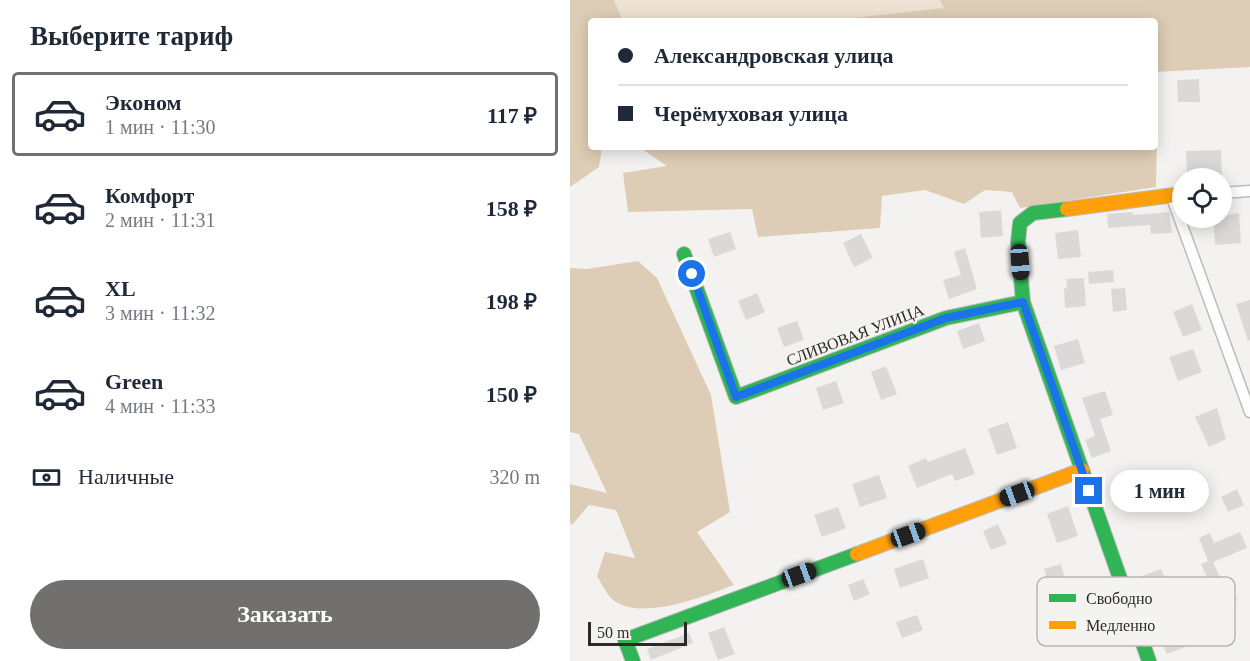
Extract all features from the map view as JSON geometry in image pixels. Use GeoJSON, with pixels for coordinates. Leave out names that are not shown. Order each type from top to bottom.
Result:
{"type":"FeatureCollection","features":[{"type":"Feature","properties":{"kind":"street"},"geometry":{"type":"LineString","coordinates":[[1232,192],[1250,191]]}},
{"type":"Feature","properties":{"kind":"street"},"geometry":{"type":"LineString","coordinates":[[1120,577],[1023,302],[1018,242],[1020,223],[1034,213],[1172,196]]}},
{"type":"Feature","properties":{"kind":"street"},"geometry":{"type":"LineString","coordinates":[[1187,228],[1250,412]]}},
{"type":"Feature","properties":{"kind":"street","name":"СЛИВОВАЯ УЛИЦА"},"geometry":{"type":"LineString","coordinates":[[684,254],[736,397],[946,318],[1023,302]]}},
{"type":"Feature","properties":{"kind":"street"},"geometry":{"type":"LineString","coordinates":[[633,661],[625,640],[1082,470]]}},
{"type":"Feature","properties":{"kind":"street"},"geometry":{"type":"LineString","coordinates":[[1144,646],[1149,661]]}},
{"type":"Feature","properties":{"kind":"shaded area"},"geometry":{"type":"Polygon","coordinates":[[[570,0],[614,0],[622,18],[588,18],[588,150],[602,150],[599,167],[570,187],[570,0]]]}},
{"type":"Feature","properties":{"kind":"shaded area"},"geometry":{"type":"Polygon","coordinates":[[[614,0],[940,0],[945,8],[851,18],[622,18],[614,0]]]}},
{"type":"Feature","properties":{"kind":"shaded area"},"geometry":{"type":"Polygon","coordinates":[[[940,0],[1250,0],[1250,67],[1158,72],[1158,18],[851,18],[944,8],[940,0]]]}},
{"type":"Feature","properties":{"kind":"shaded area"},"geometry":{"type":"Polygon","coordinates":[[[643,150],[1157,150],[1156,187],[1020,208],[1012,192],[985,190],[964,204],[925,190],[882,196],[880,228],[758,237],[752,209],[628,212],[623,173],[667,166],[643,150]]]}},
{"type":"Feature","properties":{"kind":"shaded area"},"geometry":{"type":"Polygon","coordinates":[[[638,261],[657,278],[711,395],[730,512],[697,532],[734,585],[675,604],[643,608],[628,607],[613,600],[597,576],[605,552],[635,558],[616,510],[589,505],[572,525],[570,523],[570,484],[607,493],[579,434],[570,432],[570,268],[587,269],[638,261]]]}},
{"type":"Feature","properties":{"kind":"building"},"geometry":{"type":"Polygon","coordinates":[[[1199,79],[1200,102],[1178,102],[1177,80],[1199,79]]]}},
{"type":"Feature","properties":{"kind":"building"},"geometry":{"type":"Polygon","coordinates":[[[1221,150],[1222,168],[1187,168],[1186,151],[1221,150]]]}},
{"type":"Feature","properties":{"kind":"building"},"geometry":{"type":"Polygon","coordinates":[[[1001,210],[1003,236],[981,238],[979,212],[1001,210]]]}},
{"type":"Feature","properties":{"kind":"building"},"geometry":{"type":"Polygon","coordinates":[[[1133,212],[1133,215],[1169,212],[1172,233],[1151,234],[1150,225],[1108,228],[1107,214],[1133,212]]]}},
{"type":"Feature","properties":{"kind":"building"},"geometry":{"type":"Polygon","coordinates":[[[1239,213],[1241,243],[1215,245],[1214,228],[1232,228],[1232,214],[1239,213]]]}},
{"type":"Feature","properties":{"kind":"building"},"geometry":{"type":"Polygon","coordinates":[[[1078,230],[1081,257],[1058,259],[1055,233],[1078,230]]]}},
{"type":"Feature","properties":{"kind":"building"},"geometry":{"type":"Polygon","coordinates":[[[730,232],[736,249],[714,257],[708,239],[730,232]]]}},
{"type":"Feature","properties":{"kind":"building"},"geometry":{"type":"Polygon","coordinates":[[[861,234],[873,258],[854,267],[843,243],[861,234]]]}},
{"type":"Feature","properties":{"kind":"building"},"geometry":{"type":"Polygon","coordinates":[[[965,248],[977,289],[949,299],[943,280],[961,275],[954,252],[965,248]]]}},
{"type":"Feature","properties":{"kind":"building"},"geometry":{"type":"Polygon","coordinates":[[[1113,270],[1114,282],[1089,284],[1088,272],[1113,270]]]}},
{"type":"Feature","properties":{"kind":"building"},"geometry":{"type":"Polygon","coordinates":[[[1084,278],[1086,306],[1065,308],[1066,279],[1084,278]]]}},
{"type":"Feature","properties":{"kind":"building"},"geometry":{"type":"Polygon","coordinates":[[[1125,288],[1127,310],[1113,312],[1111,289],[1125,288]]]}},
{"type":"Feature","properties":{"kind":"building"},"geometry":{"type":"Polygon","coordinates":[[[757,293],[765,312],[746,320],[738,301],[757,293]]]}},
{"type":"Feature","properties":{"kind":"building"},"geometry":{"type":"Polygon","coordinates":[[[1250,300],[1250,340],[1248,341],[1236,304],[1250,300]]]}},
{"type":"Feature","properties":{"kind":"building"},"geometry":{"type":"Polygon","coordinates":[[[1192,304],[1202,330],[1183,337],[1173,312],[1192,304]]]}},
{"type":"Feature","properties":{"kind":"building"},"geometry":{"type":"Polygon","coordinates":[[[797,321],[804,340],[784,347],[777,328],[797,321]]]}},
{"type":"Feature","properties":{"kind":"building"},"geometry":{"type":"Polygon","coordinates":[[[979,323],[985,341],[963,349],[957,331],[979,323]]]}},
{"type":"Feature","properties":{"kind":"building"},"geometry":{"type":"Polygon","coordinates":[[[1078,339],[1085,363],[1061,370],[1054,346],[1078,339]]]}},
{"type":"Feature","properties":{"kind":"building"},"geometry":{"type":"Polygon","coordinates":[[[1193,349],[1202,372],[1178,381],[1169,357],[1193,349]]]}},
{"type":"Feature","properties":{"kind":"building"},"geometry":{"type":"Polygon","coordinates":[[[886,366],[897,394],[881,400],[871,372],[886,366]]]}},
{"type":"Feature","properties":{"kind":"building"},"geometry":{"type":"Polygon","coordinates":[[[836,381],[844,403],[823,410],[816,388],[836,381]]]}},
{"type":"Feature","properties":{"kind":"building"},"geometry":{"type":"Polygon","coordinates":[[[1105,391],[1113,415],[1100,419],[1111,451],[1092,458],[1085,440],[1095,436],[1082,398],[1105,391]]]}},
{"type":"Feature","properties":{"kind":"building"},"geometry":{"type":"Polygon","coordinates":[[[1217,408],[1226,439],[1209,447],[1195,417],[1217,408]]]}},
{"type":"Feature","properties":{"kind":"building"},"geometry":{"type":"Polygon","coordinates":[[[1008,422],[1017,448],[997,455],[988,429],[1008,422]]]}},
{"type":"Feature","properties":{"kind":"building"},"geometry":{"type":"Polygon","coordinates":[[[965,448],[975,474],[955,481],[952,474],[917,488],[908,466],[926,458],[928,462],[965,448]]]}},
{"type":"Feature","properties":{"kind":"building"},"geometry":{"type":"Polygon","coordinates":[[[1137,470],[1141,481],[1121,487],[1118,476],[1137,470]]]}},
{"type":"Feature","properties":{"kind":"building"},"geometry":{"type":"Polygon","coordinates":[[[879,475],[887,498],[860,507],[852,484],[879,475]]]}},
{"type":"Feature","properties":{"kind":"building"},"geometry":{"type":"Polygon","coordinates":[[[1237,489],[1244,505],[1228,512],[1221,497],[1237,489]]]}},
{"type":"Feature","properties":{"kind":"building"},"geometry":{"type":"Polygon","coordinates":[[[1068,506],[1078,536],[1057,543],[1047,514],[1068,506]]]}},
{"type":"Feature","properties":{"kind":"building"},"geometry":{"type":"Polygon","coordinates":[[[838,507],[846,528],[822,537],[814,515],[838,507]]]}},
{"type":"Feature","properties":{"kind":"building"},"geometry":{"type":"Polygon","coordinates":[[[998,524],[1007,544],[991,550],[983,531],[998,524]]]}},
{"type":"Feature","properties":{"kind":"building"},"geometry":{"type":"Polygon","coordinates":[[[1240,532],[1247,548],[1213,562],[1220,577],[1207,577],[1201,564],[1208,561],[1199,538],[1210,533],[1214,543],[1240,532]]]}},
{"type":"Feature","properties":{"kind":"building"},"geometry":{"type":"Polygon","coordinates":[[[923,559],[929,578],[900,588],[894,569],[923,559]]]}},
{"type":"Feature","properties":{"kind":"building"},"geometry":{"type":"Polygon","coordinates":[[[1061,564],[1065,577],[1046,577],[1044,569],[1061,564]]]}},
{"type":"Feature","properties":{"kind":"building"},"geometry":{"type":"Polygon","coordinates":[[[1161,569],[1164,577],[1139,577],[1161,569]]]}},
{"type":"Feature","properties":{"kind":"building"},"geometry":{"type":"Polygon","coordinates":[[[863,579],[870,594],[854,601],[848,585],[863,579]]]}},
{"type":"Feature","properties":{"kind":"building"},"geometry":{"type":"Polygon","coordinates":[[[917,615],[923,630],[902,638],[896,622],[917,615]]]}},
{"type":"Feature","properties":{"kind":"building"},"geometry":{"type":"Polygon","coordinates":[[[724,627],[735,654],[718,660],[708,633],[724,627]]]}},
{"type":"Feature","properties":{"kind":"building"},"geometry":{"type":"Polygon","coordinates":[[[689,633],[693,643],[651,660],[647,649],[689,633]]]}},
{"type":"Feature","properties":{"kind":"building"},"geometry":{"type":"Polygon","coordinates":[[[1163,646],[1187,646],[1167,654],[1163,646]]]}},
{"type":"Feature","properties":{"kind":"traffic: fast"},"geometry":{"type":"LineString","coordinates":[[1067,209],[1033,213],[1020,223],[1018,242],[1023,302],[1120,577]]}},
{"type":"Feature","properties":{"kind":"traffic: fast"},"geometry":{"type":"LineString","coordinates":[[684,254],[736,397],[946,318],[1023,302]]}},
{"type":"Feature","properties":{"kind":"traffic: fast"},"geometry":{"type":"LineString","coordinates":[[633,661],[625,640],[857,554]]}},
{"type":"Feature","properties":{"kind":"traffic: fast"},"geometry":{"type":"LineString","coordinates":[[1144,646],[1149,661]]}},
{"type":"Feature","properties":{"kind":"traffic: slow"},"geometry":{"type":"LineString","coordinates":[[1067,209],[1172,195]]}},
{"type":"Feature","properties":{"kind":"traffic: slow"},"geometry":{"type":"LineString","coordinates":[[857,554],[1082,470]]}},
{"type":"Feature","properties":{"kind":"route"},"geometry":{"type":"LineString","coordinates":[[692,274],[736,397],[946,318],[1023,302],[1089,491]]}}]}
